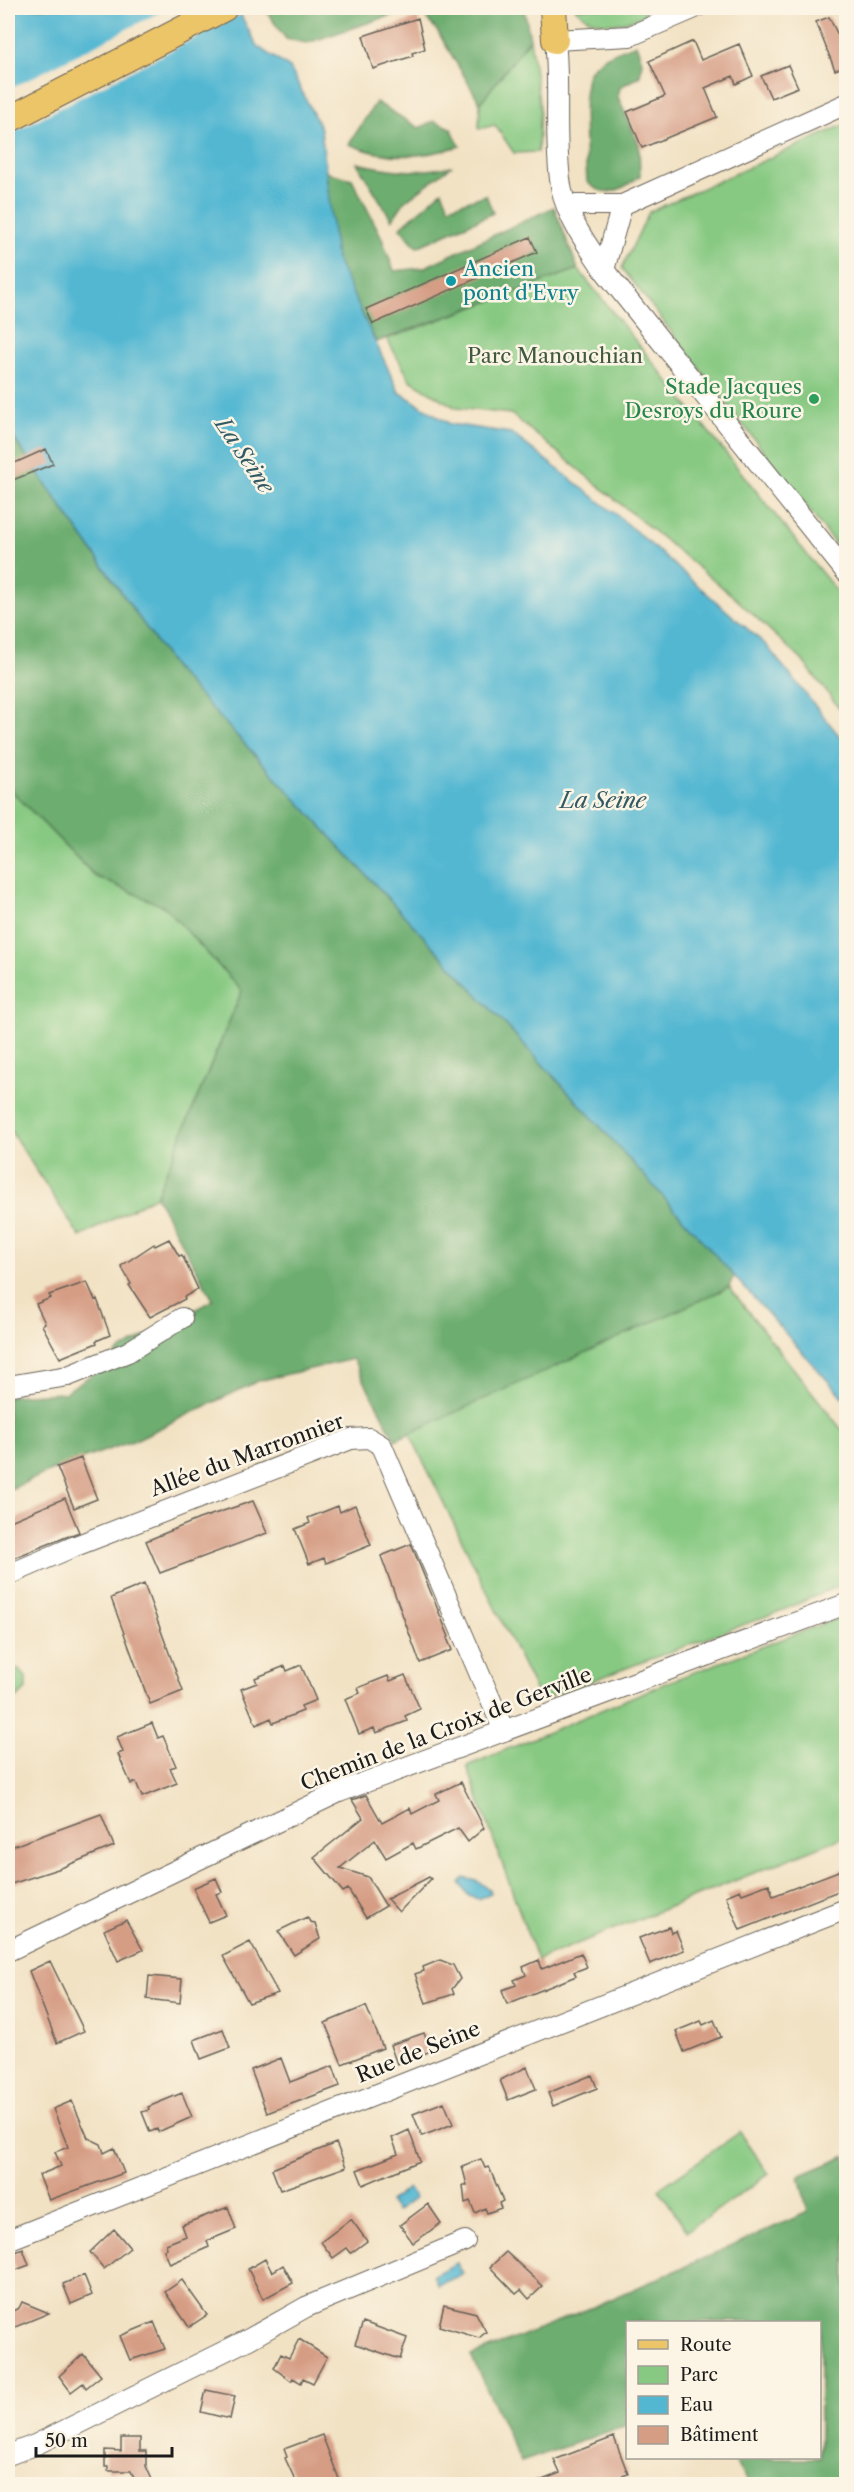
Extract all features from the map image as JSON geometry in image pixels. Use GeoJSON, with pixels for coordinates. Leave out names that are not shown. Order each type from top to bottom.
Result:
{"type":"FeatureCollection","features":[{"type":"Feature","properties":{"kind":"main road"},"geometry":{"type":"LineString","coordinates":[[8,104],[194,8]]}},
{"type":"Feature","properties":{"kind":"main road"},"geometry":{"type":"LineString","coordinates":[[8,120],[224,8]]}},
{"type":"Feature","properties":{"kind":"main road"},"geometry":{"type":"LineString","coordinates":[[551,10],[555,40]]}},
{"type":"Feature","properties":{"kind":"street"},"geometry":{"type":"LineString","coordinates":[[694,8],[630,36],[555,40],[559,70],[560,180],[577,230],[604,270],[846,572]]}},
{"type":"Feature","properties":{"kind":"street"},"geometry":{"type":"LineString","coordinates":[[567,205],[622,205],[846,104]]}},
{"type":"Feature","properties":{"kind":"street"},"geometry":{"type":"LineString","coordinates":[[604,270],[622,205]]}},
{"type":"Feature","properties":{"kind":"street"},"geometry":{"type":"LineString","coordinates":[[8,1386],[68,1376],[128,1352],[182,1318]]}},
{"type":"Feature","properties":{"kind":"street","name":"Allée du Marronnier"},"geometry":{"type":"LineString","coordinates":[[8,1575],[82,1543],[351,1439],[369,1438],[382,1446],[504,1731]]}},
{"type":"Feature","properties":{"kind":"street","name":"Chemin de la Croix de Gerville"},"geometry":{"type":"LineString","coordinates":[[8,1951],[339,1792],[846,1604]]}},
{"type":"Feature","properties":{"kind":"street","name":"Rue de Seine"},"geometry":{"type":"LineString","coordinates":[[8,2240],[846,1909]]}},
{"type":"Feature","properties":{"kind":"street"},"geometry":{"type":"LineString","coordinates":[[8,2455],[35,2445],[249,2339],[306,2307],[465,2241]]}},
{"type":"Feature","properties":{"kind":"green space"},"geometry":{"type":"Polygon","coordinates":[[[264,8],[524,8],[530,39],[480,103],[438,32],[421,12],[401,12],[307,43],[286,39],[264,8]]]}},
{"type":"Feature","properties":{"kind":"green space"},"geometry":{"type":"Polygon","coordinates":[[[575,8],[642,8],[645,14],[665,8],[630,21],[607,23],[596,22],[585,17],[575,8]]]}},
{"type":"Feature","properties":{"kind":"green space"},"geometry":{"type":"Polygon","coordinates":[[[530,39],[540,108],[538,152],[514,153],[495,125],[479,129],[480,103],[530,39]]]}},
{"type":"Feature","properties":{"kind":"green space"},"geometry":{"type":"Polygon","coordinates":[[[636,44],[642,61],[640,76],[620,87],[618,97],[639,145],[640,176],[620,189],[601,191],[587,182],[584,125],[586,80],[593,66],[610,55],[636,44]]]}},
{"type":"Feature","properties":{"kind":"green space"},"geometry":{"type":"Polygon","coordinates":[[[376,102],[419,128],[434,121],[451,128],[460,146],[432,153],[404,156],[376,153],[349,144],[376,102]]]}},
{"type":"Feature","properties":{"kind":"green space"},"geometry":{"type":"Polygon","coordinates":[[[846,124],[846,558],[622,268],[649,212],[846,124]]]}},
{"type":"Feature","properties":{"kind":"green space"},"geometry":{"type":"Polygon","coordinates":[[[357,163],[404,170],[427,170],[452,166],[405,201],[392,220],[357,163]]]}},
{"type":"Feature","properties":{"kind":"green space"},"geometry":{"type":"Polygon","coordinates":[[[326,172],[352,179],[381,236],[394,271],[423,268],[554,207],[578,269],[376,342],[333,256],[326,172]]]}},
{"type":"Feature","properties":{"kind":"green space"},"geometry":{"type":"Polygon","coordinates":[[[442,191],[449,207],[486,195],[493,213],[417,247],[400,228],[442,191]]]}},
{"type":"Feature","properties":{"kind":"green space","name":"Parc Manouchian"},"geometry":{"type":"Polygon","coordinates":[[[578,269],[846,603],[846,717],[802,660],[734,597],[511,414],[456,408],[410,380],[387,339],[578,269]]]}},
{"type":"Feature","properties":{"kind":"green space"},"geometry":{"type":"Polygon","coordinates":[[[14,439],[175,669],[597,1123],[734,1275],[729,1287],[395,1440],[353,1359],[258,1381],[133,1441],[62,1466],[8,1490],[8,1396],[64,1393],[94,1373],[122,1349],[213,1300],[156,1196],[242,991],[165,907],[95,876],[8,787],[8,446],[14,439]]]}},
{"type":"Feature","properties":{"kind":"green space"},"geometry":{"type":"Polygon","coordinates":[[[8,787],[95,876],[165,907],[242,991],[156,1196],[80,1237],[8,1127],[8,787]]]}},
{"type":"Feature","properties":{"kind":"green space"},"geometry":{"type":"Polygon","coordinates":[[[729,1287],[846,1435],[846,1583],[783,1610],[540,1700],[409,1432],[729,1287]]]}},
{"type":"Feature","properties":{"kind":"green space"},"geometry":{"type":"Polygon","coordinates":[[[846,1615],[846,1836],[537,1960],[467,1766],[668,1682],[846,1615]]]}},
{"type":"Feature","properties":{"kind":"green space"},"geometry":{"type":"Polygon","coordinates":[[[8,1667],[17,1668],[26,1677],[26,1689],[17,1698],[8,1698],[8,1667]]]}},
{"type":"Feature","properties":{"kind":"green space"},"geometry":{"type":"Polygon","coordinates":[[[740,2132],[769,2174],[687,2231],[659,2189],[740,2132]]]}},
{"type":"Feature","properties":{"kind":"green space"},"geometry":{"type":"Polygon","coordinates":[[[846,2156],[846,2484],[749,2484],[733,2459],[821,2459],[821,2321],[626,2321],[626,2425],[521,2462],[471,2356],[598,2305],[808,2212],[799,2176],[846,2156]]]}},
{"type":"Feature","properties":{"kind":"water","name":"La Seine"},"geometry":{"type":"Polygon","coordinates":[[[8,8],[237,8],[257,46],[290,68],[321,129],[336,258],[399,392],[450,424],[511,433],[617,515],[766,645],[846,744],[846,1401],[597,1123],[175,669],[8,430],[8,8]]]}},
{"type":"Feature","properties":{"kind":"water"},"geometry":{"type":"Polygon","coordinates":[[[464,1878],[477,1881],[489,1889],[490,1893],[479,1899],[469,1896],[460,1883],[464,1878]]]}},
{"type":"Feature","properties":{"kind":"water"},"geometry":{"type":"Polygon","coordinates":[[[408,2188],[415,2198],[396,2212],[389,2202],[408,2188]]]}},
{"type":"Feature","properties":{"kind":"water"},"geometry":{"type":"Polygon","coordinates":[[[457,2263],[463,2274],[438,2285],[433,2275],[457,2263]]]}},
{"type":"Feature","properties":{"kind":"pier"},"geometry":{"type":"Polygon","coordinates":[[[168,8],[240,8],[243,13],[8,135],[8,90],[168,8]]]}},
{"type":"Feature","properties":{"kind":"building"},"geometry":{"type":"Polygon","coordinates":[[[829,17],[839,37],[846,34],[846,66],[835,70],[816,22],[829,17]]]}},
{"type":"Feature","properties":{"kind":"building"},"geometry":{"type":"Polygon","coordinates":[[[418,18],[425,49],[412,53],[413,56],[373,69],[363,36],[418,18]]]}},
{"type":"Feature","properties":{"kind":"building"},"geometry":{"type":"Polygon","coordinates":[[[693,41],[701,60],[739,44],[753,76],[736,84],[733,76],[705,88],[717,117],[642,148],[627,112],[665,96],[649,61],[693,41]]]}},
{"type":"Feature","properties":{"kind":"building"},"geometry":{"type":"Polygon","coordinates":[[[788,65],[798,87],[771,98],[761,76],[788,65]]]}},
{"type":"Feature","properties":{"kind":"building","name":"Ancien pont d'Evry"},"geometry":{"type":"Polygon","coordinates":[[[530,237],[537,252],[373,324],[366,309],[530,237]]]}},
{"type":"Feature","properties":{"kind":"building"},"geometry":{"type":"Polygon","coordinates":[[[46,449],[53,464],[8,482],[8,466],[46,449]]]}},
{"type":"Feature","properties":{"kind":"building"},"geometry":{"type":"Polygon","coordinates":[[[169,1239],[179,1256],[182,1255],[198,1289],[184,1297],[185,1299],[150,1317],[129,1285],[131,1284],[121,1266],[154,1244],[155,1246],[169,1239]]]}},
{"type":"Feature","properties":{"kind":"building"},"geometry":{"type":"Polygon","coordinates":[[[87,1282],[95,1300],[97,1299],[110,1335],[96,1341],[97,1343],[60,1358],[42,1325],[45,1323],[36,1304],[51,1298],[49,1295],[87,1282]]]}},
{"type":"Feature","properties":{"kind":"building"},"geometry":{"type":"Polygon","coordinates":[[[81,1458],[97,1499],[74,1508],[57,1467],[81,1458]]]}},
{"type":"Feature","properties":{"kind":"building"},"geometry":{"type":"Polygon","coordinates":[[[65,1498],[79,1532],[8,1560],[8,1522],[65,1498]]]}},
{"type":"Feature","properties":{"kind":"building"},"geometry":{"type":"Polygon","coordinates":[[[253,1501],[267,1533],[160,1573],[146,1541],[199,1519],[253,1501]]]}},
{"type":"Feature","properties":{"kind":"building"},"geometry":{"type":"Polygon","coordinates":[[[355,1505],[371,1545],[326,1563],[324,1558],[309,1564],[295,1529],[310,1523],[308,1518],[338,1506],[340,1512],[355,1505]]]}},
{"type":"Feature","properties":{"kind":"building"},"geometry":{"type":"Polygon","coordinates":[[[411,1544],[449,1637],[447,1638],[452,1650],[420,1663],[381,1556],[411,1544]]]}},
{"type":"Feature","properties":{"kind":"building"},"geometry":{"type":"Polygon","coordinates":[[[144,1584],[183,1691],[150,1704],[111,1598],[144,1584]]]}},
{"type":"Feature","properties":{"kind":"building"},"geometry":{"type":"Polygon","coordinates":[[[301,1665],[316,1700],[301,1706],[303,1711],[273,1723],[271,1718],[256,1725],[241,1689],[257,1683],[255,1678],[285,1666],[287,1671],[301,1665]]]}},
{"type":"Feature","properties":{"kind":"building"},"geometry":{"type":"Polygon","coordinates":[[[405,1675],[420,1709],[405,1716],[407,1721],[376,1733],[374,1728],[359,1734],[345,1699],[360,1693],[358,1688],[388,1676],[390,1681],[405,1675]]]}},
{"type":"Feature","properties":{"kind":"building"},"geometry":{"type":"Polygon","coordinates":[[[152,1723],[158,1738],[163,1736],[176,1766],[170,1768],[177,1783],[142,1797],[136,1782],[131,1784],[118,1754],[123,1752],[117,1737],[152,1723]]]}},
{"type":"Feature","properties":{"kind":"building"},"geometry":{"type":"Polygon","coordinates":[[[461,1782],[484,1828],[468,1842],[458,1828],[416,1849],[413,1843],[386,1858],[375,1840],[340,1868],[368,1877],[386,1906],[366,1918],[348,1889],[343,1892],[314,1857],[363,1818],[352,1800],[366,1795],[382,1823],[410,1808],[412,1814],[439,1800],[436,1794],[461,1782]]]}},
{"type":"Feature","properties":{"kind":"building"},"geometry":{"type":"Polygon","coordinates":[[[101,1814],[114,1846],[61,1868],[8,1885],[8,1848],[101,1814]]]}},
{"type":"Feature","properties":{"kind":"building"},"geometry":{"type":"Polygon","coordinates":[[[846,1868],[846,1888],[740,1930],[726,1896],[740,1890],[742,1894],[769,1884],[773,1896],[846,1868]]]}},
{"type":"Feature","properties":{"kind":"building"},"geometry":{"type":"Polygon","coordinates":[[[429,1877],[431,1879],[399,1912],[387,1899],[429,1877]]]}},
{"type":"Feature","properties":{"kind":"building"},"geometry":{"type":"Polygon","coordinates":[[[216,1878],[222,1892],[216,1894],[226,1915],[209,1922],[193,1888],[216,1878]]]}},
{"type":"Feature","properties":{"kind":"building"},"geometry":{"type":"Polygon","coordinates":[[[307,1917],[310,1922],[315,1923],[320,1939],[294,1955],[278,1931],[307,1917]]]}},
{"type":"Feature","properties":{"kind":"building"},"geometry":{"type":"Polygon","coordinates":[[[126,1920],[143,1950],[118,1961],[104,1930],[126,1920]]]}},
{"type":"Feature","properties":{"kind":"building"},"geometry":{"type":"Polygon","coordinates":[[[669,1927],[671,1933],[676,1931],[684,1950],[650,1964],[639,1938],[669,1927]]]}},
{"type":"Feature","properties":{"kind":"building"},"geometry":{"type":"Polygon","coordinates":[[[250,1942],[278,1993],[249,2003],[223,1956],[250,1942]]]}},
{"type":"Feature","properties":{"kind":"building"},"geometry":{"type":"Polygon","coordinates":[[[581,1953],[587,1967],[574,1972],[576,1976],[507,2004],[502,1990],[516,1985],[514,1980],[526,1975],[523,1967],[539,1960],[542,1969],[581,1953]]]}},
{"type":"Feature","properties":{"kind":"building"},"geometry":{"type":"Polygon","coordinates":[[[440,1960],[453,1965],[460,1979],[452,1989],[454,1994],[426,2003],[415,1974],[424,1971],[423,1967],[440,1960]]]}},
{"type":"Feature","properties":{"kind":"building"},"geometry":{"type":"Polygon","coordinates":[[[50,1961],[84,2031],[57,2043],[29,1971],[50,1961]]]}},
{"type":"Feature","properties":{"kind":"building"},"geometry":{"type":"Polygon","coordinates":[[[149,1976],[182,1979],[180,2003],[147,1999],[149,1976]]]}},
{"type":"Feature","properties":{"kind":"building"},"geometry":{"type":"Polygon","coordinates":[[[366,2006],[383,2048],[342,2064],[325,2023],[366,2006]]]}},
{"type":"Feature","properties":{"kind":"building"},"geometry":{"type":"Polygon","coordinates":[[[714,2020],[721,2037],[684,2052],[676,2031],[701,2021],[703,2025],[714,2020]]]}},
{"type":"Feature","properties":{"kind":"building"},"geometry":{"type":"Polygon","coordinates":[[[223,2029],[230,2048],[201,2059],[194,2040],[223,2029]]]}},
{"type":"Feature","properties":{"kind":"building"},"geometry":{"type":"Polygon","coordinates":[[[424,2033],[431,2051],[397,2064],[390,2045],[424,2033]]]}},
{"type":"Feature","properties":{"kind":"building"},"geometry":{"type":"Polygon","coordinates":[[[281,2058],[290,2082],[333,2066],[340,2086],[267,2113],[251,2070],[281,2058]]]}},
{"type":"Feature","properties":{"kind":"building"},"geometry":{"type":"Polygon","coordinates":[[[527,2067],[536,2089],[508,2100],[500,2080],[527,2067]]]}},
{"type":"Feature","properties":{"kind":"building"},"geometry":{"type":"Polygon","coordinates":[[[592,2075],[597,2088],[553,2106],[548,2093],[592,2075]]]}},
{"type":"Feature","properties":{"kind":"building"},"geometry":{"type":"Polygon","coordinates":[[[182,2093],[192,2117],[158,2132],[157,2129],[150,2132],[142,2112],[149,2110],[148,2107],[182,2093]]]}},
{"type":"Feature","properties":{"kind":"building"},"geometry":{"type":"Polygon","coordinates":[[[72,2101],[88,2138],[101,2144],[104,2153],[114,2148],[124,2173],[49,2200],[39,2175],[61,2166],[55,2152],[68,2147],[53,2109],[72,2101]]]}},
{"type":"Feature","properties":{"kind":"building"},"geometry":{"type":"Polygon","coordinates":[[[444,2102],[453,2124],[422,2136],[413,2114],[444,2102]]]}},
{"type":"Feature","properties":{"kind":"building"},"geometry":{"type":"Polygon","coordinates":[[[409,2130],[420,2161],[363,2185],[357,2170],[398,2154],[392,2138],[409,2130]]]}},
{"type":"Feature","properties":{"kind":"building"},"geometry":{"type":"Polygon","coordinates":[[[336,2143],[346,2167],[280,2190],[272,2169],[336,2143]]]}},
{"type":"Feature","properties":{"kind":"building"},"geometry":{"type":"Polygon","coordinates":[[[481,2159],[485,2168],[489,2167],[503,2201],[499,2203],[501,2208],[487,2213],[485,2208],[475,2213],[470,2201],[465,2203],[463,2185],[467,2185],[462,2166],[481,2159]]]}},
{"type":"Feature","properties":{"kind":"building"},"geometry":{"type":"Polygon","coordinates":[[[428,2204],[441,2223],[413,2243],[400,2225],[428,2204]]]}},
{"type":"Feature","properties":{"kind":"building"},"geometry":{"type":"Polygon","coordinates":[[[228,2207],[236,2229],[207,2241],[209,2247],[170,2264],[164,2250],[167,2248],[166,2244],[186,2236],[182,2225],[228,2207]]]}},
{"type":"Feature","properties":{"kind":"building"},"geometry":{"type":"Polygon","coordinates":[[[351,2219],[367,2241],[351,2253],[347,2248],[333,2258],[321,2242],[351,2219]]]}},
{"type":"Feature","properties":{"kind":"building"},"geometry":{"type":"Polygon","coordinates":[[[114,2229],[130,2248],[104,2269],[90,2252],[114,2229]]]}},
{"type":"Feature","properties":{"kind":"building"},"geometry":{"type":"Polygon","coordinates":[[[23,2249],[29,2265],[16,2270],[10,2254],[23,2249]]]}},
{"type":"Feature","properties":{"kind":"building"},"geometry":{"type":"Polygon","coordinates":[[[506,2252],[543,2286],[529,2299],[521,2290],[516,2294],[490,2267],[506,2252]]]}},
{"type":"Feature","properties":{"kind":"building"},"geometry":{"type":"Polygon","coordinates":[[[265,2259],[272,2272],[283,2265],[293,2283],[263,2299],[248,2269],[265,2259]]]}},
{"type":"Feature","properties":{"kind":"building"},"geometry":{"type":"Polygon","coordinates":[[[84,2275],[92,2295],[71,2304],[63,2284],[84,2275]]]}},
{"type":"Feature","properties":{"kind":"building"},"geometry":{"type":"Polygon","coordinates":[[[182,2280],[207,2315],[189,2327],[165,2292],[182,2280]]]}},
{"type":"Feature","properties":{"kind":"building"},"geometry":{"type":"Polygon","coordinates":[[[22,2302],[49,2313],[8,2330],[8,2313],[19,2308],[22,2302]]]}},
{"type":"Feature","properties":{"kind":"building"},"geometry":{"type":"Polygon","coordinates":[[[444,2305],[476,2313],[486,2332],[479,2338],[439,2326],[444,2305]]]}},
{"type":"Feature","properties":{"kind":"building"},"geometry":{"type":"Polygon","coordinates":[[[154,2322],[165,2349],[130,2360],[120,2336],[154,2322]]]}},
{"type":"Feature","properties":{"kind":"building"},"geometry":{"type":"Polygon","coordinates":[[[363,2322],[407,2338],[400,2359],[355,2344],[363,2322]]]}},
{"type":"Feature","properties":{"kind":"building"},"geometry":{"type":"Polygon","coordinates":[[[299,2339],[327,2357],[313,2383],[303,2378],[301,2383],[293,2378],[291,2381],[274,2368],[281,2354],[289,2358],[299,2339]]]}},
{"type":"Feature","properties":{"kind":"building"},"geometry":{"type":"Polygon","coordinates":[[[83,2354],[101,2376],[86,2388],[83,2383],[71,2392],[59,2376],[83,2354]]]}},
{"type":"Feature","properties":{"kind":"building"},"geometry":{"type":"Polygon","coordinates":[[[206,2390],[235,2396],[230,2419],[201,2412],[206,2390]]]}},
{"type":"Feature","properties":{"kind":"building"},"geometry":{"type":"Polygon","coordinates":[[[322,2435],[341,2484],[297,2484],[285,2458],[287,2457],[284,2449],[322,2435]]]}},
{"type":"Feature","properties":{"kind":"building"},"geometry":{"type":"Polygon","coordinates":[[[614,2437],[628,2474],[599,2484],[532,2484],[560,2473],[554,2460],[614,2437]]]}},
{"type":"Feature","properties":{"kind":"building"},"geometry":{"type":"Polygon","coordinates":[[[121,2438],[140,2438],[140,2451],[146,2451],[146,2466],[154,2484],[136,2484],[131,2471],[108,2471],[108,2467],[105,2467],[105,2450],[121,2451],[121,2438]]]}},
{"type":"Feature","properties":{"kind":"place","name":"Ancien pont d'Evry"},"geometry":{"type":"Point","coordinates":[451,281]}},
{"type":"Feature","properties":{"kind":"place","name":"Stade Jacques Desroys du Roure"},"geometry":{"type":"Point","coordinates":[814,399]}}]}
